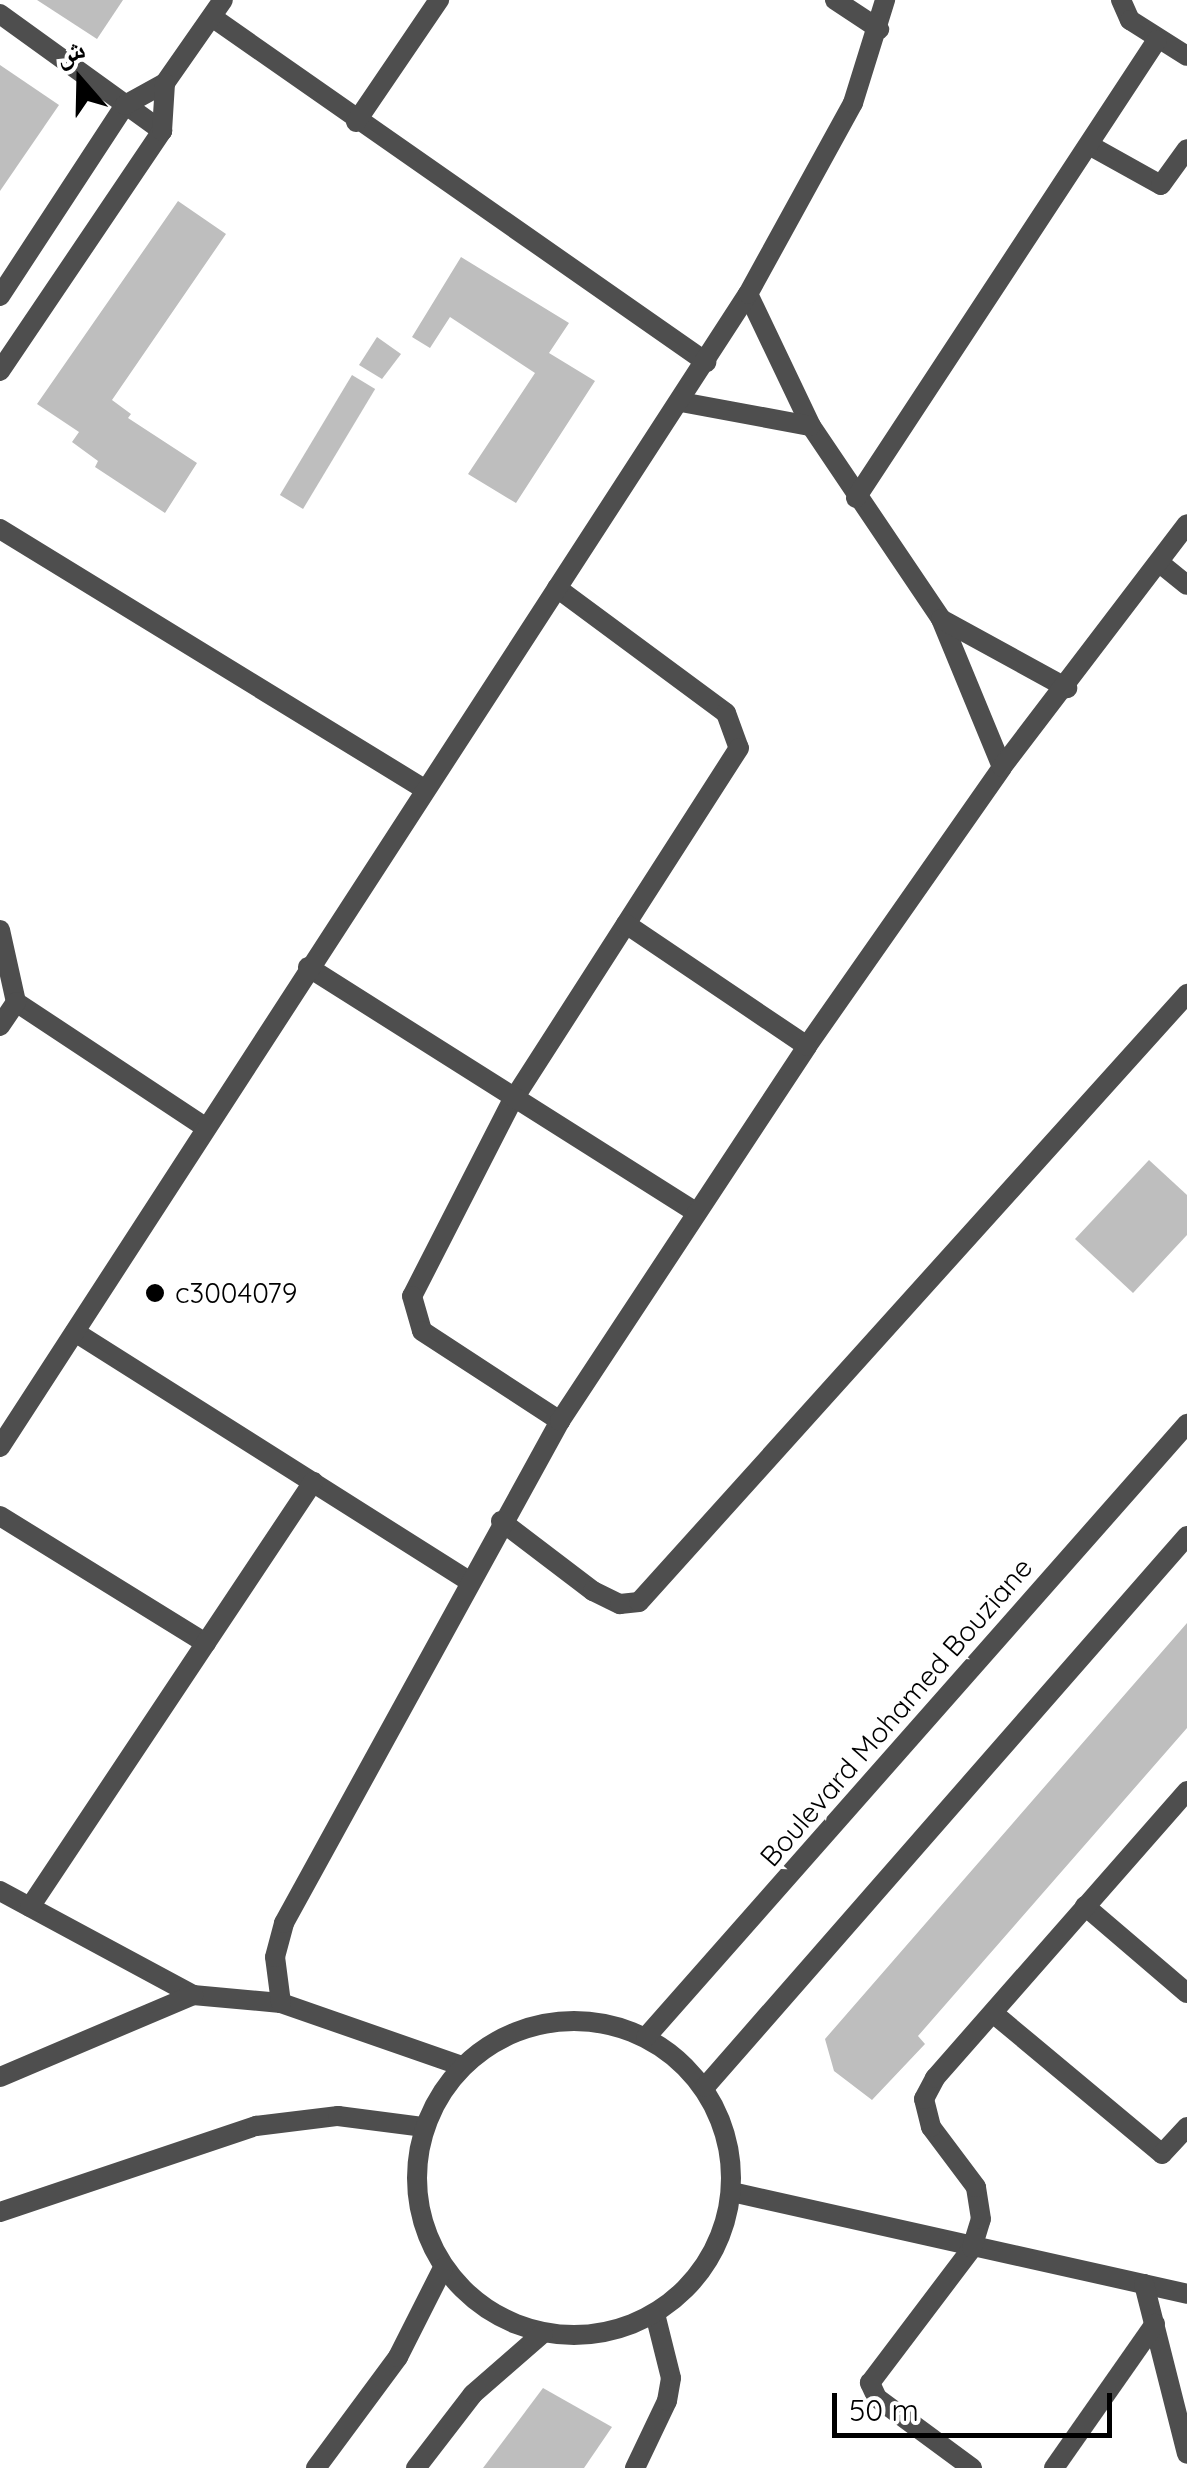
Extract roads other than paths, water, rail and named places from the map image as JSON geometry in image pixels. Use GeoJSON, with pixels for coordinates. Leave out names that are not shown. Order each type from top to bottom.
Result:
{"type":"FeatureCollection","features":[{"type":"Feature","properties":{"kind":"street"},"geometry":{"type":"LineString","coordinates":[[356,122],[439,0]]}},
{"type":"Feature","properties":{"kind":"street"},"geometry":{"type":"LineString","coordinates":[[835,0],[879,29]]}},
{"type":"Feature","properties":{"kind":"street"},"geometry":{"type":"LineString","coordinates":[[0,1448],[204,1126],[681,402],[748,294],[853,103],[885,0]]}},
{"type":"Feature","properties":{"kind":"street"},"geometry":{"type":"LineString","coordinates":[[1121,0],[1130,20],[1187,56]]}},
{"type":"Feature","properties":{"kind":"street"},"geometry":{"type":"LineString","coordinates":[[0,296],[125,104],[165,83],[218,9],[356,122],[706,362]]}},
{"type":"Feature","properties":{"kind":"street"},"geometry":{"type":"LineString","coordinates":[[0,14],[162,132]]}},
{"type":"Feature","properties":{"kind":"street"},"geometry":{"type":"LineString","coordinates":[[856,498],[1158,40]]}},
{"type":"Feature","properties":{"kind":"street"},"geometry":{"type":"LineString","coordinates":[[0,371],[162,132],[165,83]]}},
{"type":"Feature","properties":{"kind":"street"},"geometry":{"type":"LineString","coordinates":[[1088,145],[1161,185],[1187,149]]}},
{"type":"Feature","properties":{"kind":"street"},"geometry":{"type":"LineString","coordinates":[[748,294],[811,426],[941,619],[1002,767]]}},
{"type":"Feature","properties":{"kind":"street"},"geometry":{"type":"LineString","coordinates":[[681,402],[811,426]]}},
{"type":"Feature","properties":{"kind":"street"},"geometry":{"type":"LineString","coordinates":[[281,2003],[275,1957],[284,1923],[501,1521],[560,1420],[806,1046],[1002,767],[1067,688],[1187,524]]}},
{"type":"Feature","properties":{"kind":"street"},"geometry":{"type":"LineString","coordinates":[[0,530],[424,790]]}},
{"type":"Feature","properties":{"kind":"street"},"geometry":{"type":"LineString","coordinates":[[1161,564],[1187,584]]}},
{"type":"Feature","properties":{"kind":"street"},"geometry":{"type":"LineString","coordinates":[[557,588],[726,713],[736,727],[739,748],[512,1101],[412,1296],[414,1314],[422,1330],[560,1420]]}},
{"type":"Feature","properties":{"kind":"street"},"geometry":{"type":"LineString","coordinates":[[941,619],[1067,688]]}},
{"type":"Feature","properties":{"kind":"street"},"geometry":{"type":"LineString","coordinates":[[626,924],[806,1046]]}},
{"type":"Feature","properties":{"kind":"street"},"geometry":{"type":"LineString","coordinates":[[0,930],[16,1002],[204,1126]]}},
{"type":"Feature","properties":{"kind":"street"},"geometry":{"type":"LineString","coordinates":[[308,967],[512,1101],[696,1212]]}},
{"type":"Feature","properties":{"kind":"street"},"geometry":{"type":"LineString","coordinates":[[501,1521],[592,1591],[620,1604],[639,1602],[1187,994]]}},
{"type":"Feature","properties":{"kind":"street"},"geometry":{"type":"LineString","coordinates":[[0,1026],[16,1002]]}},
{"type":"Feature","properties":{"kind":"street"},"geometry":{"type":"LineString","coordinates":[[75,1332],[469,1581]]}},
{"type":"Feature","properties":{"kind":"street","name":"Boulevard Mohamed Bouziane"},"geometry":{"type":"LineString","coordinates":[[646,2037],[1187,1424]]}},
{"type":"Feature","properties":{"kind":"street"},"geometry":{"type":"LineString","coordinates":[[30,1907],[313,1482]]}},
{"type":"Feature","properties":{"kind":"street"},"geometry":{"type":"LineString","coordinates":[[0,1516],[206,1644]]}},
{"type":"Feature","properties":{"kind":"street"},"geometry":{"type":"LineString","coordinates":[[704,2087],[1187,1536]]}},
{"type":"Feature","properties":{"kind":"street"},"geometry":{"type":"LineString","coordinates":[[972,2468],[877,2398],[870,2383],[972,2248],[980,2198],[931,2127],[924,2099],[934,2078],[1186,1795]]}},
{"type":"Feature","properties":{"kind":"street"},"geometry":{"type":"LineString","coordinates":[[0,1891],[193,1995],[281,2003],[462,2066]]}},
{"type":"Feature","properties":{"kind":"street"},"geometry":{"type":"LineString","coordinates":[[1085,1906],[1187,1993]]}},
{"type":"Feature","properties":{"kind":"street"},"geometry":{"type":"LineString","coordinates":[[0,2077],[193,1995]]}},
{"type":"Feature","properties":{"kind":"street"},"geometry":{"type":"LineString","coordinates":[[992,2013],[1162,2154],[1187,2128]]}},
{"type":"Feature","properties":{"kind":"street"},"geometry":{"type":"LineString","coordinates":[[550,2022],[599,2022],[646,2037],[704,2087],[728,2137],[732,2192],[708,2262],[655,2314],[610,2332],[543,2333],[474,2302],[444,2268],[420,2208],[415,2175],[424,2127],[462,2066],[502,2037],[550,2022]]}},
{"type":"Feature","properties":{"kind":"street"},"geometry":{"type":"LineString","coordinates":[[0,2212],[256,2126],[338,2116],[424,2127]]}},
{"type":"Feature","properties":{"kind":"street"},"geometry":{"type":"LineString","coordinates":[[732,2192],[1187,2294]]}},
{"type":"Feature","properties":{"kind":"street"},"geometry":{"type":"LineString","coordinates":[[316,2468],[398,2357],[444,2268]]}},
{"type":"Feature","properties":{"kind":"street"},"geometry":{"type":"LineString","coordinates":[[1144,2284],[1187,2454]]}},
{"type":"Feature","properties":{"kind":"street"},"geometry":{"type":"LineString","coordinates":[[636,2468],[667,2402],[671,2378],[655,2314]]}},
{"type":"Feature","properties":{"kind":"street"},"geometry":{"type":"LineString","coordinates":[[1054,2468],[1155,2324]]}},
{"type":"Feature","properties":{"kind":"street"},"geometry":{"type":"LineString","coordinates":[[416,2468],[473,2394],[543,2333]]}},
{"type":"Feature","properties":{"kind":"place","name":"c3004079"},"geometry":{"type":"Point","coordinates":[155,1293]}}]}
